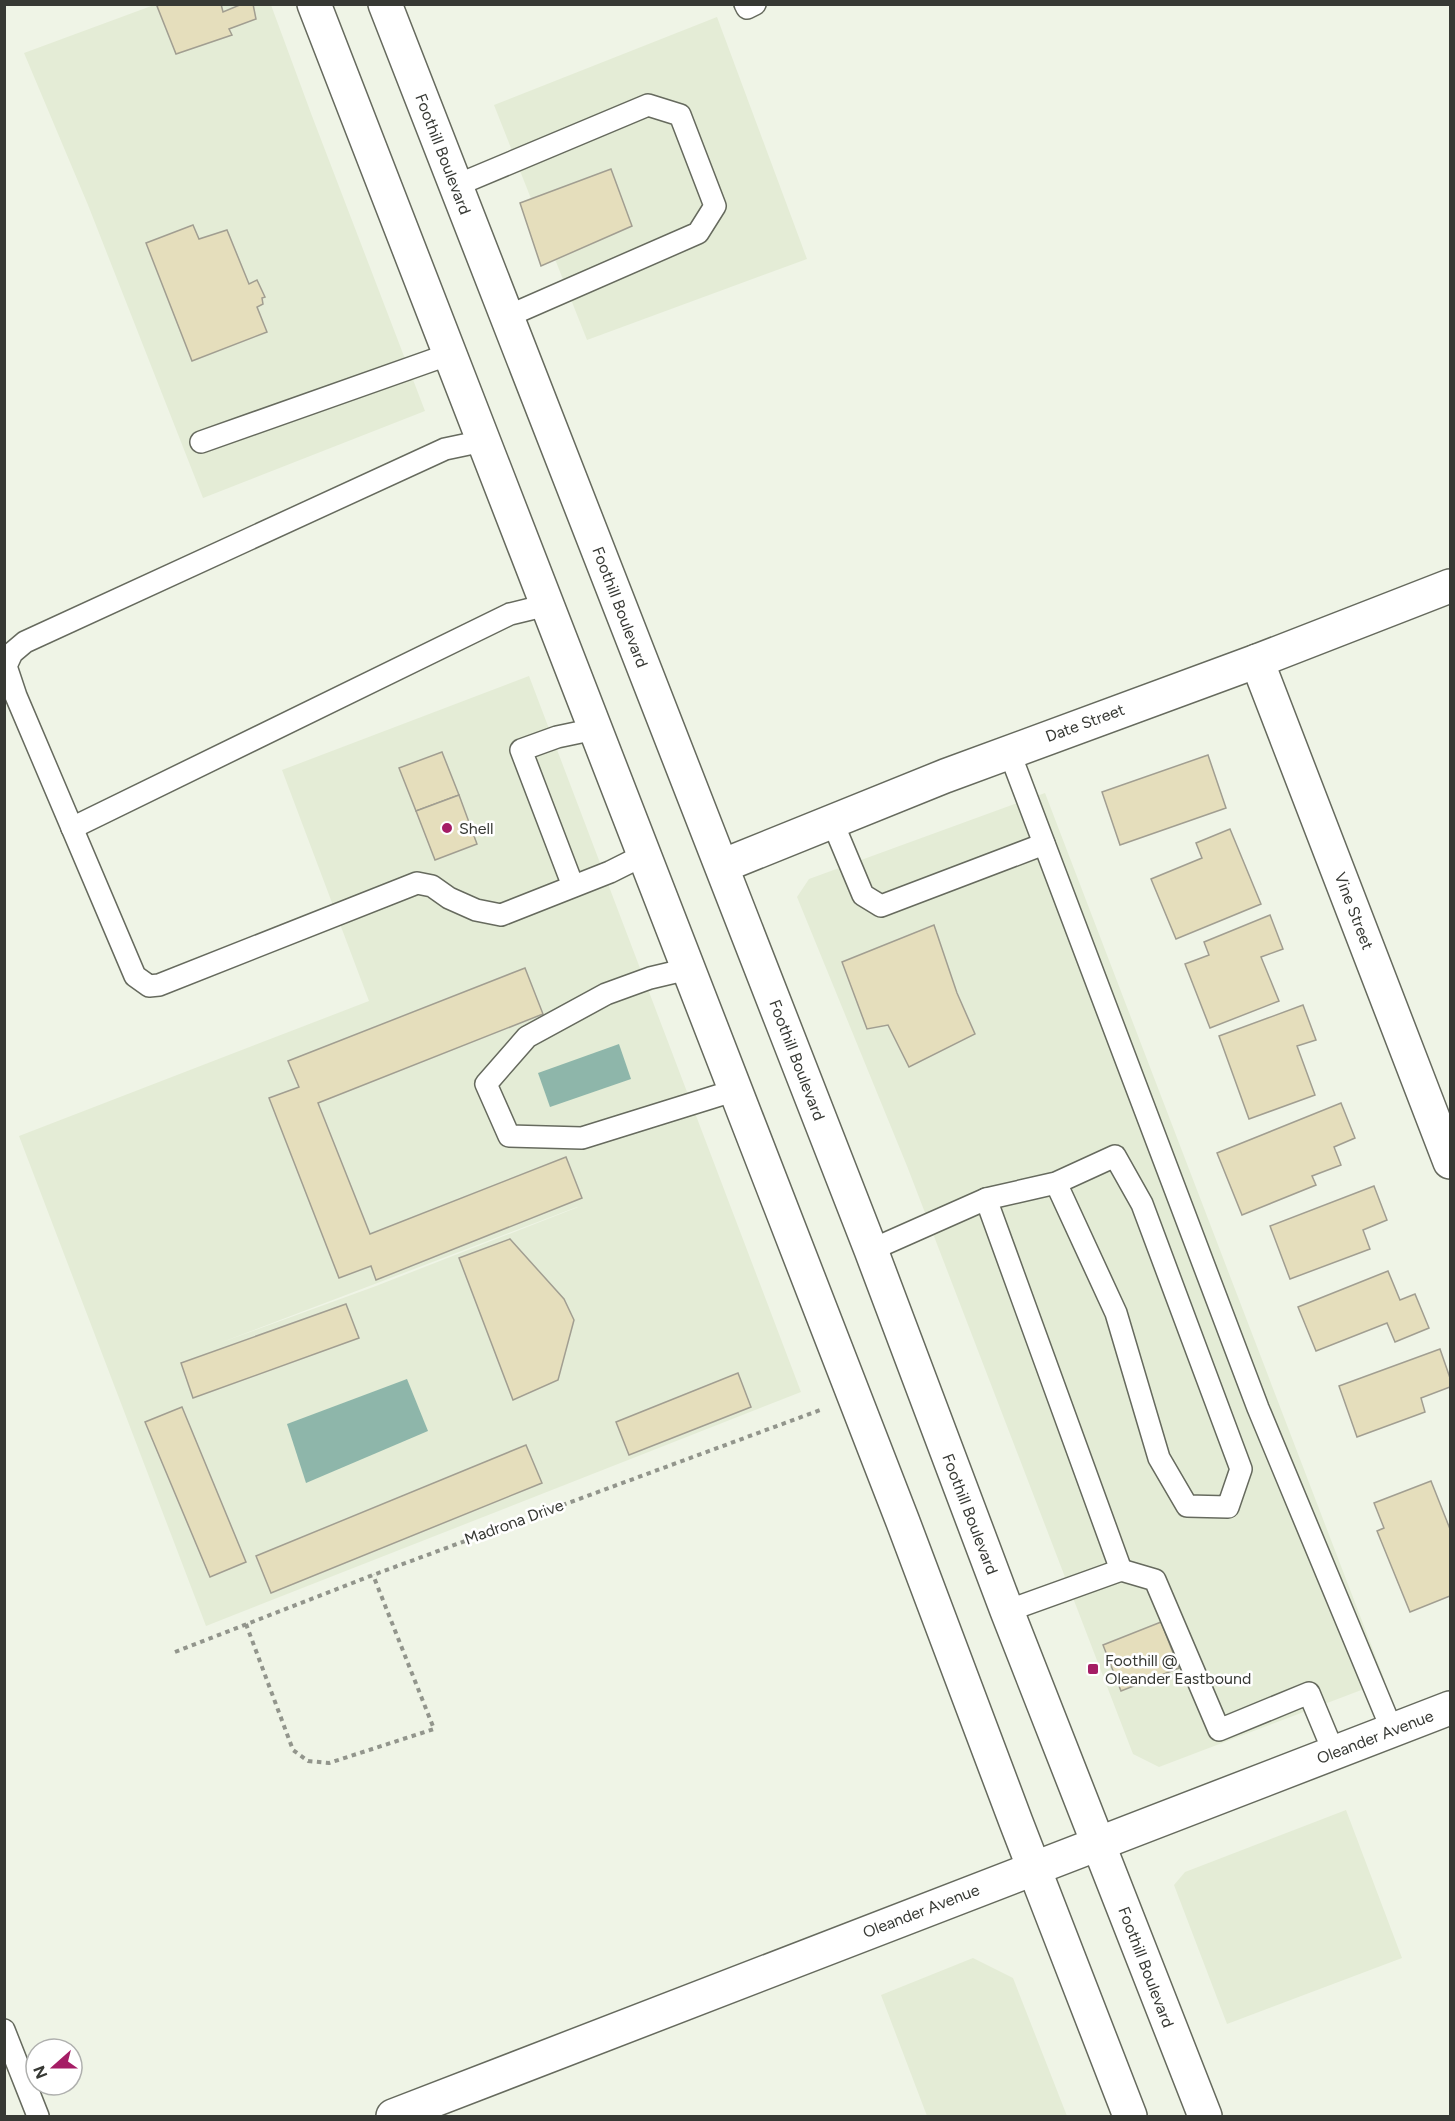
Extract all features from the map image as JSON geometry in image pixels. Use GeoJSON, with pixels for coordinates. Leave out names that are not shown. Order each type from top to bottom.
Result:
{"type":"FeatureCollection","features":[{"type":"Feature","properties":{"kind":"main road"},"geometry":{"type":"LineString","coordinates":[[314,4],[1130,2116]]}},
{"type":"Feature","properties":{"kind":"main road","name":"Foothill Boulevard"},"geometry":{"type":"LineString","coordinates":[[385,4],[722,866],[871,1250],[1007,1611],[1205,2116]]}},
{"type":"Feature","properties":{"kind":"main road","name":"Date Street"},"geometry":{"type":"LineString","coordinates":[[722,866],[1009,751],[1257,661],[1450,586]]}},
{"type":"Feature","properties":{"kind":"main road","name":"Vine Street"},"geometry":{"type":"LineString","coordinates":[[1257,661],[1449,1153]]}},
{"type":"Feature","properties":{"kind":"main road","name":"Oleander Avenue"},"geometry":{"type":"LineString","coordinates":[[393,2116],[1450,1708]]}},
{"type":"Feature","properties":{"kind":"lane"},"geometry":{"type":"LineString","coordinates":[[746,4],[747,8],[755,4]]}},
{"type":"Feature","properties":{"kind":"lane"},"geometry":{"type":"LineString","coordinates":[[455,186],[648,105],[680,115],[716,206],[699,233],[506,317]]}},
{"type":"Feature","properties":{"kind":"lane"},"geometry":{"type":"LineString","coordinates":[[201,442],[450,354]]}},
{"type":"Feature","properties":{"kind":"lane"},"geometry":{"type":"LineString","coordinates":[[483,441],[445,449],[25,642],[12,653],[6,666],[8,676],[135,976],[149,986],[159,985],[417,883],[432,886],[449,898],[476,910],[501,915],[609,872],[644,855]]}},
{"type":"Feature","properties":{"kind":"lane"},"geometry":{"type":"LineString","coordinates":[[72,828],[510,614],[547,604]]}},
{"type":"Feature","properties":{"kind":"lane"},"geometry":{"type":"LineString","coordinates":[[573,886],[521,750],[557,737],[595,729]]}},
{"type":"Feature","properties":{"kind":"lane"},"geometry":{"type":"LineString","coordinates":[[1009,751],[1254,1397],[1392,1730]]}},
{"type":"Feature","properties":{"kind":"lane"},"geometry":{"type":"LineString","coordinates":[[832,821],[863,895],[881,906],[1044,844]]}},
{"type":"Feature","properties":{"kind":"lane"},"geometry":{"type":"LineString","coordinates":[[688,969],[650,978],[606,994],[526,1037],[486,1084],[509,1136],[582,1138],[735,1090]]}},
{"type":"Feature","properties":{"kind":"lane"},"geometry":{"type":"LineString","coordinates":[[871,1250],[986,1199],[1056,1183],[1115,1156],[1142,1204],[1241,1469],[1228,1507],[1186,1506],[1159,1458],[1116,1313],[1056,1183]]}},
{"type":"Feature","properties":{"kind":"lane"},"geometry":{"type":"LineString","coordinates":[[986,1199],[1120,1570]]}},
{"type":"Feature","properties":{"kind":"lane"},"geometry":{"type":"LineString","coordinates":[[1007,1611],[1120,1570],[1155,1580],[1220,1730],[1309,1694],[1334,1753]]}},
{"type":"Feature","properties":{"kind":"lane"},"geometry":{"type":"LineString","coordinates":[[4,2030],[38,2116]]}},
{"type":"Feature","properties":{"kind":"path","name":"Madrona Drive"},"geometry":{"type":"LineString","coordinates":[[175,1652],[373,1575],[854,1397]]}},
{"type":"Feature","properties":{"kind":"path"},"geometry":{"type":"LineString","coordinates":[[246,1624],[293,1750],[308,1761],[329,1763],[434,1730],[373,1575]]}},
{"type":"Feature","properties":{"kind":"shaded area"},"geometry":{"type":"Polygon","coordinates":[[[154,5],[271,5],[425,411],[203,498],[88,205],[24,53],[154,5]]]}},
{"type":"Feature","properties":{"kind":"shaded area"},"geometry":{"type":"Polygon","coordinates":[[[717,17],[807,259],[587,340],[494,105],[717,17]]]}},
{"type":"Feature","properties":{"kind":"shaded area"},"geometry":{"type":"Polygon","coordinates":[[[529,676],[801,1392],[206,1626],[19,1136],[369,1001],[282,770],[529,676]],[[578,1207],[217,1344],[376,1286],[578,1207]]]}},
{"type":"Feature","properties":{"kind":"shaded area"},"geometry":{"type":"Polygon","coordinates":[[[1045,793],[1385,1681],[1159,1767],[1133,1754],[907,1166],[797,897],[809,879],[1045,793]]]}},
{"type":"Feature","properties":{"kind":"shaded area"},"geometry":{"type":"Polygon","coordinates":[[[1346,1810],[1402,1958],[1227,2024],[1174,1885],[1185,1872],[1346,1810]]]}},
{"type":"Feature","properties":{"kind":"shaded area"},"geometry":{"type":"Polygon","coordinates":[[[973,1958],[1013,1978],[1067,2116],[927,2116],[881,1995],[973,1958]]]}},
{"type":"Feature","properties":{"kind":"water"},"geometry":{"type":"Polygon","coordinates":[[[619,1044],[631,1079],[550,1107],[538,1073],[619,1044]]]}},
{"type":"Feature","properties":{"kind":"water"},"geometry":{"type":"Polygon","coordinates":[[[407,1379],[428,1431],[306,1483],[287,1424],[407,1379]]]}},
{"type":"Feature","properties":{"kind":"building"},"geometry":{"type":"Polygon","coordinates":[[[161,4],[221,4],[223,12],[242,4],[253,4],[256,19],[229,29],[232,35],[176,54],[157,6],[161,4]]]}},
{"type":"Feature","properties":{"kind":"building"},"geometry":{"type":"Polygon","coordinates":[[[611,169],[632,226],[541,266],[520,203],[611,169]]]}},
{"type":"Feature","properties":{"kind":"building"},"geometry":{"type":"Polygon","coordinates":[[[193,225],[199,239],[227,230],[249,284],[257,280],[265,297],[262,298],[263,304],[257,307],[267,332],[192,361],[146,243],[193,225]]]}},
{"type":"Feature","properties":{"kind":"building"},"geometry":{"type":"Polygon","coordinates":[[[442,752],[459,795],[416,811],[399,768],[442,752]]]}},
{"type":"Feature","properties":{"kind":"building"},"geometry":{"type":"Polygon","coordinates":[[[1208,755],[1226,808],[1120,845],[1102,792],[1208,755]]]}},
{"type":"Feature","properties":{"kind":"building","name":"Shell"},"geometry":{"type":"Polygon","coordinates":[[[459,795],[477,844],[435,860],[416,811],[459,795]]]}},
{"type":"Feature","properties":{"kind":"building"},"geometry":{"type":"Polygon","coordinates":[[[1230,829],[1261,904],[1176,939],[1151,879],[1202,858],[1196,843],[1230,829]]]}},
{"type":"Feature","properties":{"kind":"building"},"geometry":{"type":"Polygon","coordinates":[[[1270,915],[1283,949],[1261,957],[1279,1001],[1210,1028],[1185,964],[1209,955],[1204,942],[1270,915]]]}},
{"type":"Feature","properties":{"kind":"building"},"geometry":{"type":"Polygon","coordinates":[[[934,925],[957,993],[975,1034],[909,1067],[888,1025],[867,1029],[842,962],[934,925]]]}},
{"type":"Feature","properties":{"kind":"building"},"geometry":{"type":"Polygon","coordinates":[[[525,968],[543,1014],[318,1103],[370,1234],[566,1157],[582,1198],[376,1280],[371,1266],[339,1278],[269,1098],[299,1087],[288,1061],[525,968]]]}},
{"type":"Feature","properties":{"kind":"building"},"geometry":{"type":"Polygon","coordinates":[[[1303,1005],[1316,1040],[1297,1046],[1315,1095],[1249,1119],[1219,1036],[1303,1005]]]}},
{"type":"Feature","properties":{"kind":"building"},"geometry":{"type":"Polygon","coordinates":[[[1341,1103],[1355,1138],[1334,1147],[1341,1165],[1312,1176],[1316,1185],[1242,1215],[1217,1153],[1341,1103]]]}},
{"type":"Feature","properties":{"kind":"building"},"geometry":{"type":"Polygon","coordinates":[[[1374,1186],[1387,1220],[1363,1230],[1370,1249],[1290,1279],[1270,1226],[1374,1186]]]}},
{"type":"Feature","properties":{"kind":"building"},"geometry":{"type":"Polygon","coordinates":[[[510,1239],[564,1299],[574,1320],[558,1380],[513,1400],[459,1258],[510,1239]]]}},
{"type":"Feature","properties":{"kind":"building"},"geometry":{"type":"Polygon","coordinates":[[[1388,1271],[1400,1300],[1415,1294],[1429,1328],[1395,1342],[1387,1323],[1316,1351],[1298,1307],[1388,1271]]]}},
{"type":"Feature","properties":{"kind":"building"},"geometry":{"type":"Polygon","coordinates":[[[346,1304],[359,1338],[193,1398],[181,1363],[346,1304]]]}},
{"type":"Feature","properties":{"kind":"building"},"geometry":{"type":"Polygon","coordinates":[[[1440,1349],[1450,1378],[1450,1387],[1421,1398],[1425,1412],[1357,1437],[1339,1386],[1440,1349]]]}},
{"type":"Feature","properties":{"kind":"building"},"geometry":{"type":"Polygon","coordinates":[[[738,1373],[751,1407],[629,1455],[616,1422],[738,1373]]]}},
{"type":"Feature","properties":{"kind":"building"},"geometry":{"type":"Polygon","coordinates":[[[182,1407],[246,1562],[210,1577],[145,1422],[182,1407]]]}},
{"type":"Feature","properties":{"kind":"building"},"geometry":{"type":"Polygon","coordinates":[[[526,1445],[542,1483],[271,1593],[256,1556],[526,1445]]]}},
{"type":"Feature","properties":{"kind":"building"},"geometry":{"type":"Polygon","coordinates":[[[1431,1481],[1450,1529],[1450,1596],[1410,1612],[1377,1531],[1384,1528],[1374,1503],[1431,1481]]]}},
{"type":"Feature","properties":{"kind":"building"},"geometry":{"type":"Polygon","coordinates":[[[1161,1622],[1179,1668],[1121,1691],[1103,1645],[1161,1622]]]}},
{"type":"Feature","properties":{"kind":"place","name":"Shell"},"geometry":{"type":"Point","coordinates":[447,828]}},
{"type":"Feature","properties":{"kind":"place","name":"Foothill @ Oleander Eastbound"},"geometry":{"type":"Point","coordinates":[1093,1669]}}]}
